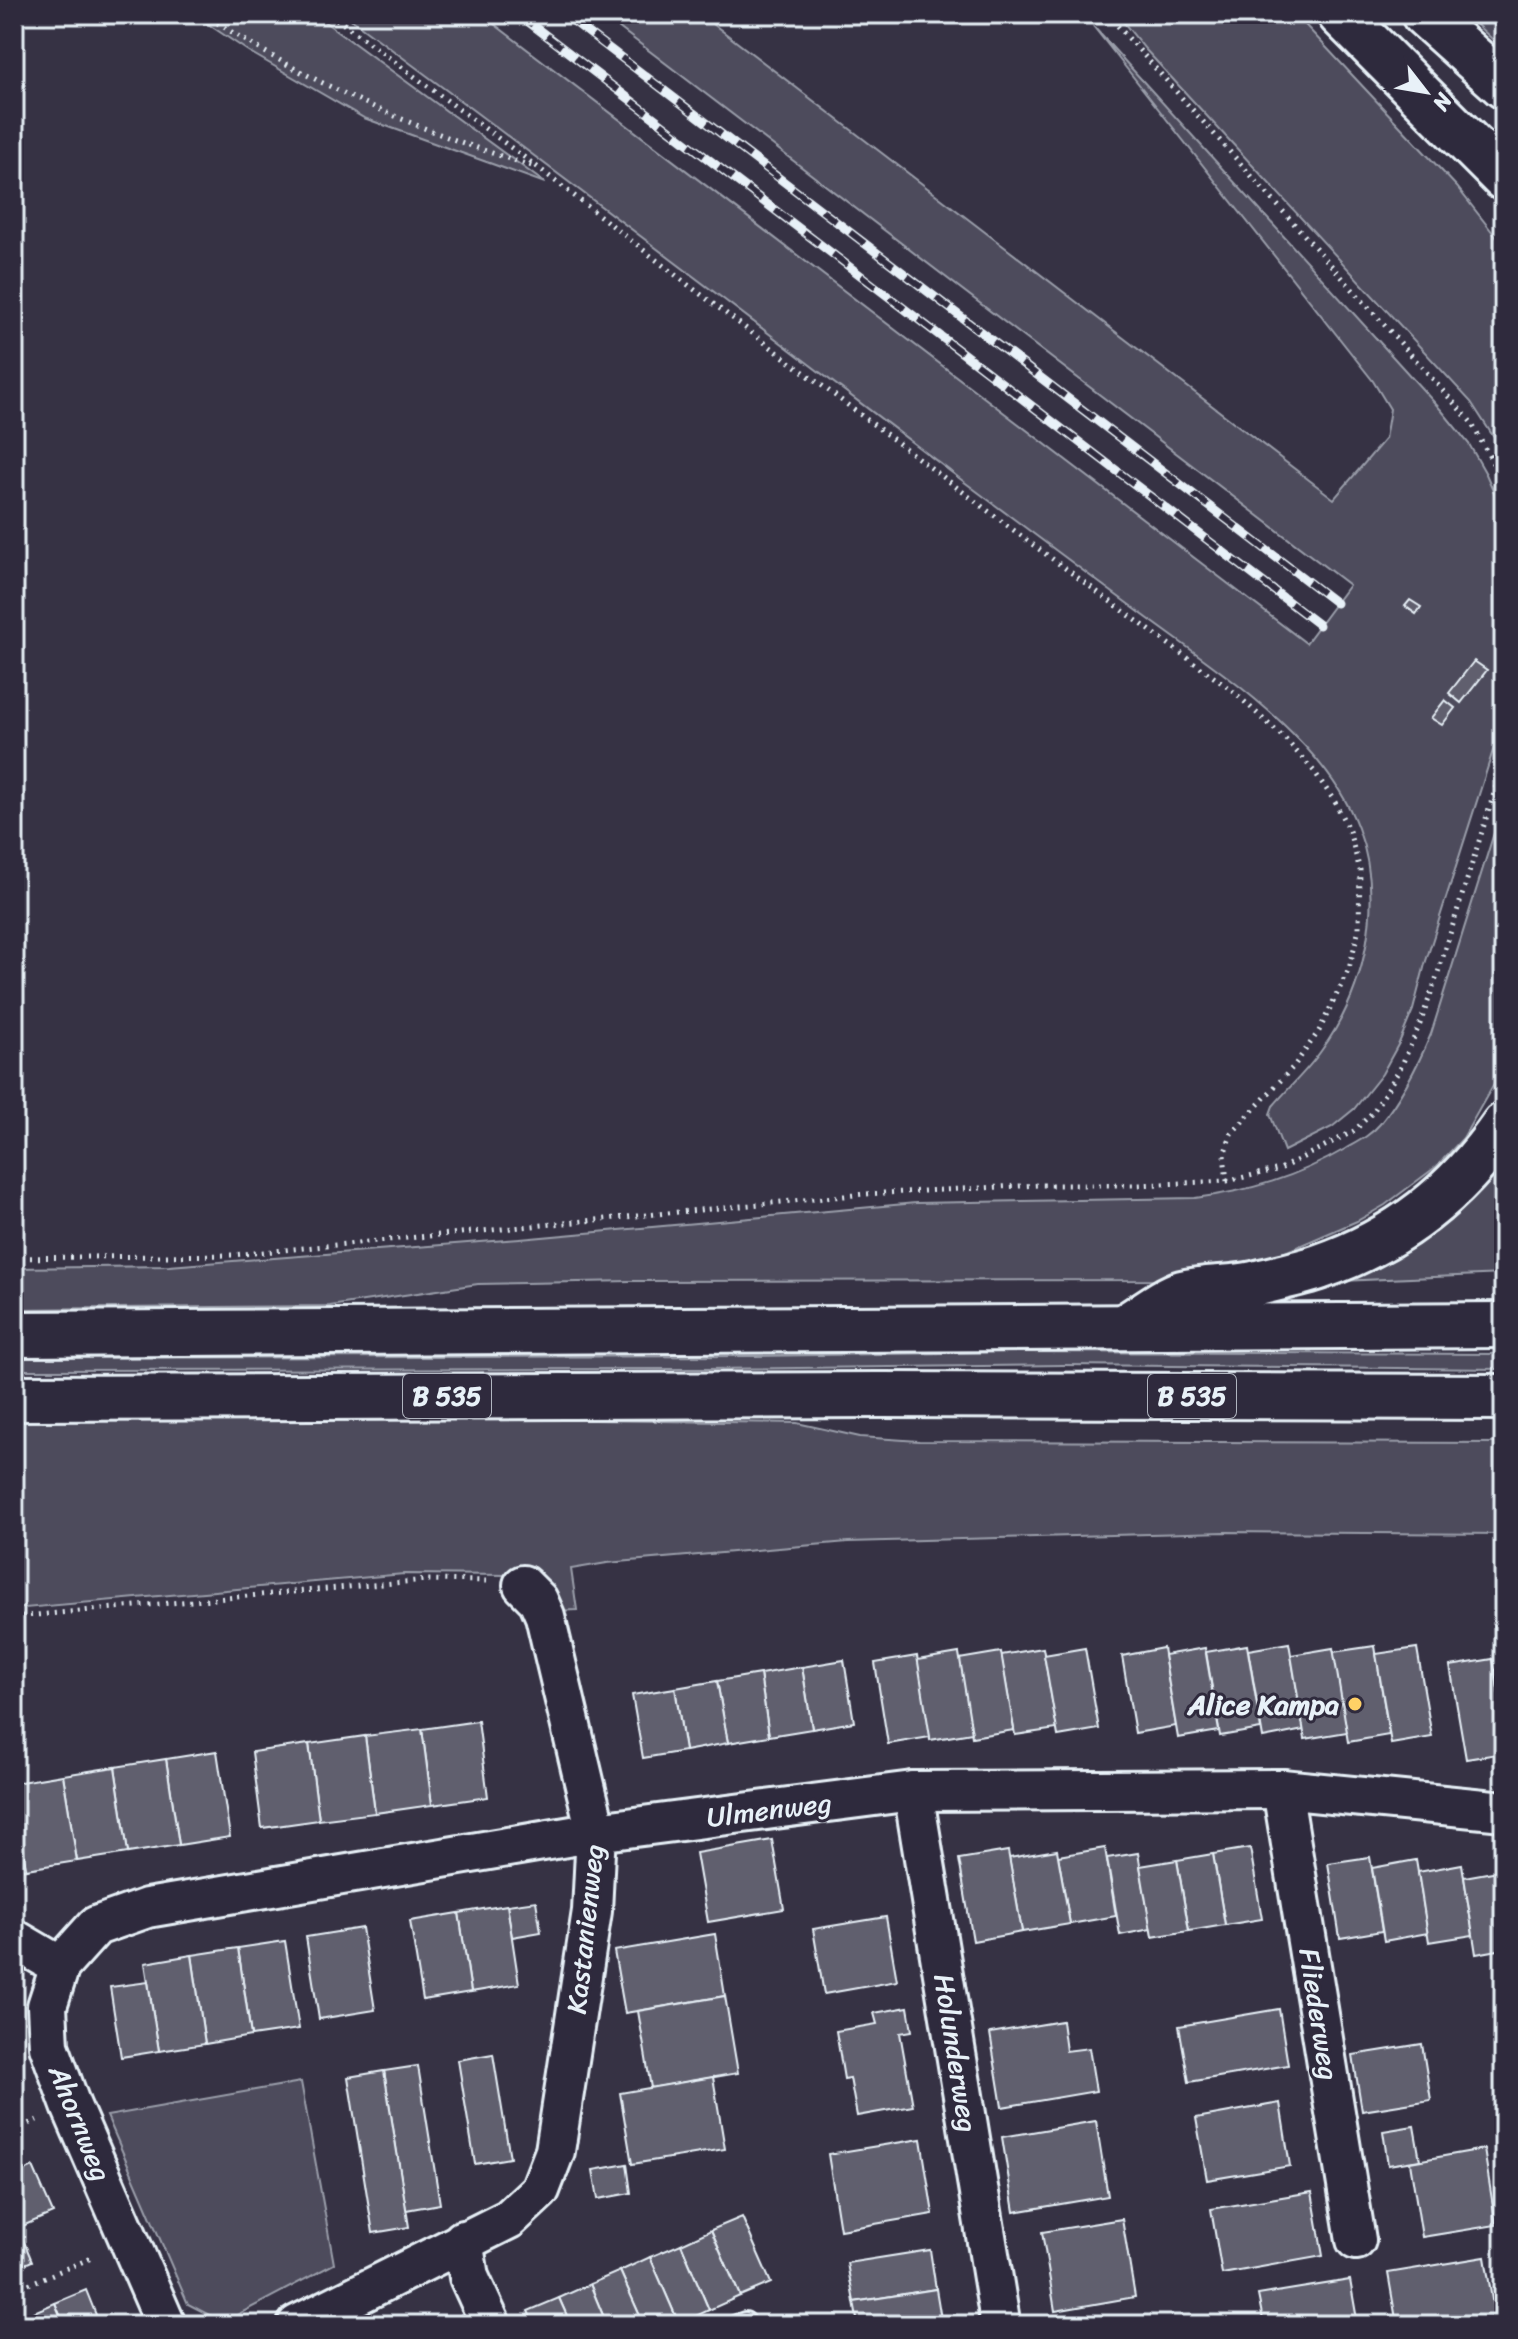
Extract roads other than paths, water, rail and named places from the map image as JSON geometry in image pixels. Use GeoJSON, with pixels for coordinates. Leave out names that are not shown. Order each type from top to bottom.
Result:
{"type":"FeatureCollection","features":[{"type":"Feature","properties":{"kind":"highway"},"geometry":{"type":"LineString","coordinates":[[1340,14],[1504,178]]}},
{"type":"Feature","properties":{"kind":"highway"},"geometry":{"type":"LineString","coordinates":[[1424,14],[1504,86]]}},
{"type":"Feature","properties":{"kind":"highway"},"geometry":{"type":"LineString","coordinates":[[1124,1327],[1180,1294],[1238,1288],[1318,1268],[1368,1247],[1416,1220],[1448,1193],[1481,1159],[1504,1125]]}},
{"type":"Feature","properties":{"kind":"highway"},"geometry":{"type":"LineString","coordinates":[[14,1334],[1504,1325]]}},
{"type":"Feature","properties":{"kind":"highway","name":"B 535"},"geometry":{"type":"LineString","coordinates":[[14,1398],[848,1395],[1504,1397]]}},
{"type":"Feature","properties":{"kind":"street","name":"Kastanienweg"},"geometry":{"type":"LineString","coordinates":[[297,2325],[509,2219],[540,2190],[555,2151],[592,1911],[596,1832],[545,1616],[538,1600],[523,1585]]}},
{"type":"Feature","properties":{"kind":"street","name":"Ulmenweg"},"geometry":{"type":"LineString","coordinates":[[60,1966],[96,1926],[147,1908],[596,1832],[913,1791],[1282,1789],[1504,1811]]}},
{"type":"Feature","properties":{"kind":"street","name":"Fliederweg"},"geometry":{"type":"LineString","coordinates":[[1282,1789],[1356,2240]]}},
{"type":"Feature","properties":{"kind":"street","name":"Holunderweg"},"geometry":{"type":"LineString","coordinates":[[913,1791],[999,2315]]}},
{"type":"Feature","properties":{"kind":"street"},"geometry":{"type":"LineString","coordinates":[[14,1939],[60,1966]]}},
{"type":"Feature","properties":{"kind":"street","name":"Ahornweg"},"geometry":{"type":"LineString","coordinates":[[60,1966],[47,2006],[49,2046],[71,2106],[166,2325]]}},
{"type":"Feature","properties":{"kind":"street"},"geometry":{"type":"LineString","coordinates":[[463,2240],[469,2277],[491,2325]]}},
{"type":"Feature","properties":{"kind":"railway"},"geometry":{"type":"LineString","coordinates":[[518,14],[1319,625]]}},
{"type":"Feature","properties":{"kind":"railway"},"geometry":{"type":"LineString","coordinates":[[564,14],[1336,603]]}},
{"type":"Feature","properties":{"kind":"place","name":"Alice Kampa"},"geometry":{"type":"Point","coordinates":[1355,1704]}}]}
